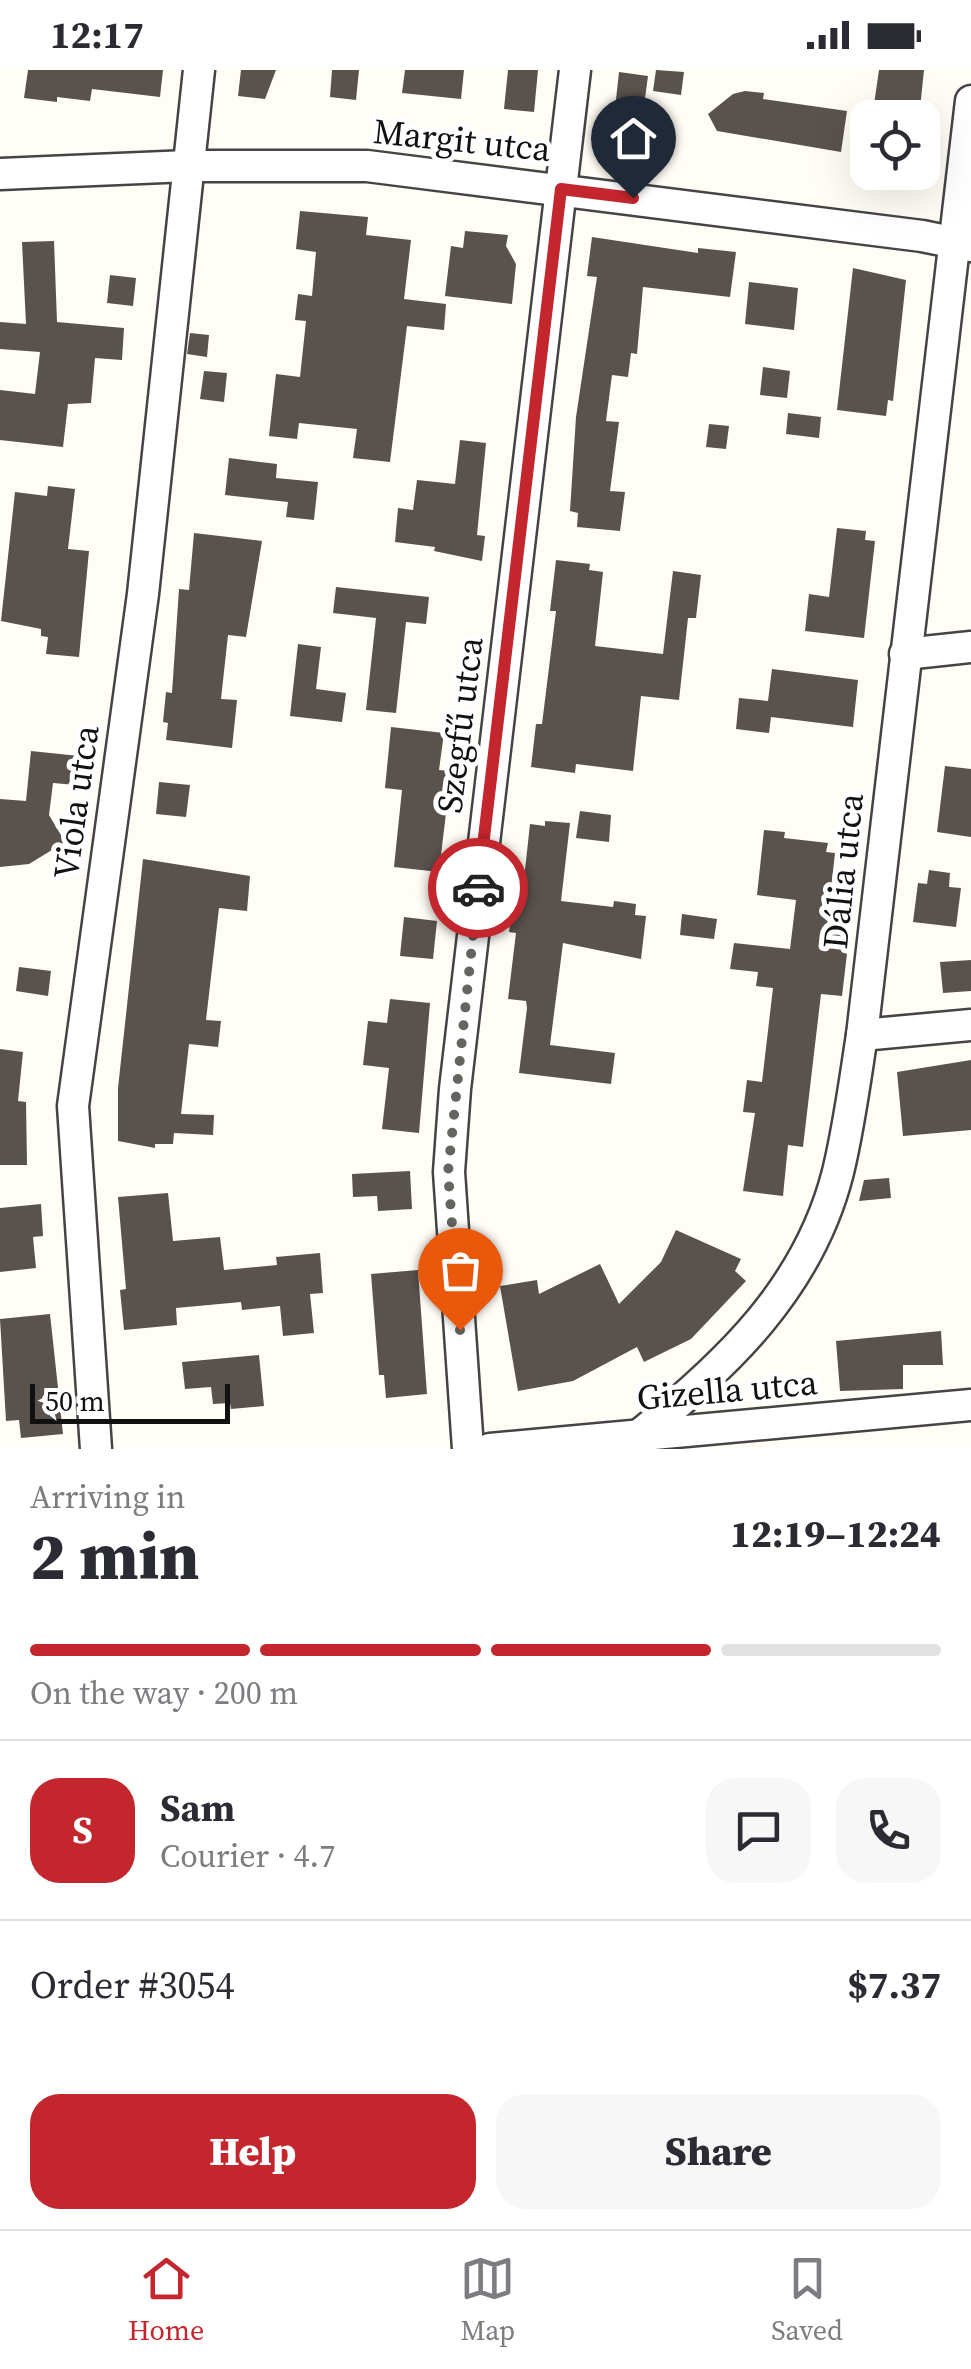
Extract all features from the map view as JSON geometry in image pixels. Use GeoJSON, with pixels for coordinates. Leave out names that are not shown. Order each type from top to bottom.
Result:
{"type":"FeatureCollection","features":[{"type":"Feature","properties":{"kind":"street","name":"Viola utca"},"geometry":{"type":"LineString","coordinates":[[96,1449],[73,1106],[143,594],[198,70]]}},
{"type":"Feature","properties":{"kind":"street","name":"Szegfű utca"},"geometry":{"type":"LineString","coordinates":[[468,1449],[448,1172],[576,70]]}},
{"type":"Feature","properties":{"kind":"street","name":"Dália utca"},"geometry":{"type":"LineString","coordinates":[[638,1436],[707,1381],[797,1274],[838,1172],[862,1035],[904,654],[962,244],[971,101]]}},
{"type":"Feature","properties":{"kind":"street","name":"Margit utca"},"geometry":{"type":"LineString","coordinates":[[0,174],[188,166],[367,166],[962,244]]}},
{"type":"Feature","properties":{"kind":"street"},"geometry":{"type":"LineString","coordinates":[[904,654],[971,647]]}},
{"type":"Feature","properties":{"kind":"street"},"geometry":{"type":"LineString","coordinates":[[862,1035],[971,1024]]}},
{"type":"Feature","properties":{"kind":"street","name":"Gizella utca"},"geometry":{"type":"LineString","coordinates":[[490,1449],[971,1405]]}},
{"type":"Feature","properties":{"kind":"building"},"geometry":{"type":"Polygon","coordinates":[[[28,70],[163,70],[160,97],[92,89],[90,101],[57,97],[57,102],[24,98],[28,70]]]}},
{"type":"Feature","properties":{"kind":"building"},"geometry":{"type":"Polygon","coordinates":[[[241,70],[276,70],[265,99],[238,96],[241,70]]]}},
{"type":"Feature","properties":{"kind":"building"},"geometry":{"type":"Polygon","coordinates":[[[332,70],[359,70],[356,100],[330,97],[332,70]]]}},
{"type":"Feature","properties":{"kind":"building"},"geometry":{"type":"Polygon","coordinates":[[[405,70],[464,70],[461,99],[402,93],[405,70]]]}},
{"type":"Feature","properties":{"kind":"building"},"geometry":{"type":"Polygon","coordinates":[[[508,70],[538,70],[534,112],[504,109],[508,70]]]}},
{"type":"Feature","properties":{"kind":"building"},"geometry":{"type":"Polygon","coordinates":[[[656,70],[684,72],[681,95],[653,91],[656,70]]]}},
{"type":"Feature","properties":{"kind":"building"},"geometry":{"type":"Polygon","coordinates":[[[879,70],[924,70],[921,100],[875,100],[879,70]]]}},
{"type":"Feature","properties":{"kind":"building"},"geometry":{"type":"Polygon","coordinates":[[[619,72],[648,76],[642,121],[614,118],[619,72]]]}},
{"type":"Feature","properties":{"kind":"building"},"geometry":{"type":"Polygon","coordinates":[[[764,93],[763,99],[847,111],[841,152],[717,131],[708,114],[733,94],[764,93]]]}},
{"type":"Feature","properties":{"kind":"building"},"geometry":{"type":"Polygon","coordinates":[[[300,211],[368,217],[366,235],[411,240],[404,299],[446,304],[444,330],[407,326],[390,462],[353,458],[357,429],[299,423],[297,439],[269,436],[276,374],[300,377],[306,321],[295,320],[298,294],[312,296],[316,252],[296,249],[300,211]]]}},
{"type":"Feature","properties":{"kind":"building"},"geometry":{"type":"Polygon","coordinates":[[[465,231],[508,235],[506,246],[516,264],[512,304],[445,296],[451,246],[463,248],[465,231]]]}},
{"type":"Feature","properties":{"kind":"building"},"geometry":{"type":"Polygon","coordinates":[[[592,237],[698,253],[698,248],[736,252],[730,297],[643,287],[637,354],[631,353],[628,377],[612,375],[606,421],[619,422],[610,491],[625,492],[620,531],[577,527],[578,513],[570,511],[576,417],[597,277],[587,276],[592,237]]]}},
{"type":"Feature","properties":{"kind":"building"},"geometry":{"type":"Polygon","coordinates":[[[54,241],[57,322],[124,328],[122,360],[95,358],[91,403],[68,404],[63,447],[0,440],[0,390],[35,394],[40,352],[0,349],[0,322],[26,324],[22,242],[54,241]]]}},
{"type":"Feature","properties":{"kind":"building"},"geometry":{"type":"Polygon","coordinates":[[[853,268],[906,280],[893,401],[888,400],[886,416],[837,410],[853,268]]]}},
{"type":"Feature","properties":{"kind":"building"},"geometry":{"type":"Polygon","coordinates":[[[110,275],[136,278],[133,306],[107,303],[110,275]]]}},
{"type":"Feature","properties":{"kind":"building"},"geometry":{"type":"Polygon","coordinates":[[[749,282],[798,288],[794,330],[745,324],[749,282]]]}},
{"type":"Feature","properties":{"kind":"building"},"geometry":{"type":"Polygon","coordinates":[[[190,333],[209,335],[207,357],[187,354],[190,333]]]}},
{"type":"Feature","properties":{"kind":"building"},"geometry":{"type":"Polygon","coordinates":[[[763,367],[790,371],[787,398],[760,395],[763,367]]]}},
{"type":"Feature","properties":{"kind":"building"},"geometry":{"type":"Polygon","coordinates":[[[204,371],[227,373],[224,402],[200,399],[204,371]]]}},
{"type":"Feature","properties":{"kind":"building"},"geometry":{"type":"Polygon","coordinates":[[[788,413],[821,417],[819,438],[786,434],[788,413]]]}},
{"type":"Feature","properties":{"kind":"building"},"geometry":{"type":"Polygon","coordinates":[[[709,424],[729,426],[726,449],[706,447],[709,424]]]}},
{"type":"Feature","properties":{"kind":"building"},"geometry":{"type":"Polygon","coordinates":[[[460,440],[486,443],[477,535],[485,536],[482,561],[434,551],[435,547],[395,542],[398,508],[413,510],[417,480],[455,484],[460,440]]]}},
{"type":"Feature","properties":{"kind":"building"},"geometry":{"type":"Polygon","coordinates":[[[229,458],[277,464],[276,478],[318,482],[314,520],[286,517],[288,502],[225,495],[229,458]]]}},
{"type":"Feature","properties":{"kind":"building"},"geometry":{"type":"Polygon","coordinates":[[[48,486],[75,489],[68,549],[89,551],[79,657],[46,654],[48,637],[41,636],[41,629],[1,621],[15,492],[47,496],[48,486]]]}},
{"type":"Feature","properties":{"kind":"building"},"geometry":{"type":"Polygon","coordinates":[[[837,528],[866,531],[865,540],[875,541],[864,638],[805,631],[809,594],[829,597],[837,528]]]}},
{"type":"Feature","properties":{"kind":"building"},"geometry":{"type":"Polygon","coordinates":[[[194,533],[262,541],[246,637],[228,635],[221,699],[237,700],[232,748],[166,740],[168,723],[163,722],[166,692],[172,693],[179,589],[189,590],[194,533]]]}},
{"type":"Feature","properties":{"kind":"building"},"geometry":{"type":"Polygon","coordinates":[[[556,560],[590,564],[589,570],[603,572],[595,646],[663,654],[673,571],[701,575],[696,618],[688,618],[679,700],[641,696],[633,771],[576,764],[575,773],[531,767],[536,724],[542,724],[556,611],[550,611],[556,560]]]}},
{"type":"Feature","properties":{"kind":"building"},"geometry":{"type":"Polygon","coordinates":[[[336,587],[429,597],[426,624],[406,622],[396,713],[366,710],[376,618],[333,613],[336,587]]]}},
{"type":"Feature","properties":{"kind":"building"},"geometry":{"type":"Polygon","coordinates":[[[298,644],[321,647],[316,689],[346,693],[342,722],[290,716],[298,644]]]}},
{"type":"Feature","properties":{"kind":"building"},"geometry":{"type":"Polygon","coordinates":[[[772,669],[858,680],[853,727],[771,717],[769,733],[736,729],[739,698],[768,701],[772,669]]]}},
{"type":"Feature","properties":{"kind":"building"},"geometry":{"type":"Polygon","coordinates":[[[391,727],[444,733],[439,770],[451,771],[439,872],[394,867],[402,790],[385,788],[391,727]]]}},
{"type":"Feature","properties":{"kind":"building"},"geometry":{"type":"Polygon","coordinates":[[[31,751],[79,756],[76,785],[53,783],[49,815],[65,842],[29,864],[0,867],[0,799],[26,801],[31,751]]]}},
{"type":"Feature","properties":{"kind":"building"},"geometry":{"type":"Polygon","coordinates":[[[945,766],[971,769],[971,837],[937,832],[945,766]]]}},
{"type":"Feature","properties":{"kind":"building"},"geometry":{"type":"Polygon","coordinates":[[[159,782],[190,785],[186,817],[156,814],[159,782]]]}},
{"type":"Feature","properties":{"kind":"building"},"geometry":{"type":"Polygon","coordinates":[[[580,811],[611,815],[609,842],[576,838],[580,811]]]}},
{"type":"Feature","properties":{"kind":"building"},"geometry":{"type":"Polygon","coordinates":[[[545,821],[570,823],[561,901],[613,907],[614,901],[636,904],[635,915],[646,916],[641,959],[563,943],[550,1045],[615,1053],[611,1084],[519,1073],[527,1008],[526,1001],[508,999],[516,933],[509,932],[514,887],[523,888],[530,824],[545,826],[545,821]]]}},
{"type":"Feature","properties":{"kind":"building"},"geometry":{"type":"Polygon","coordinates":[[[764,830],[785,832],[784,838],[828,843],[826,852],[835,853],[827,925],[850,928],[842,996],[821,994],[803,1147],[788,1145],[783,1196],[743,1191],[755,1113],[743,1112],[747,1080],[762,1082],[773,988],[756,986],[758,972],[730,969],[734,943],[790,949],[796,900],[757,895],[764,830]]]}},
{"type":"Feature","properties":{"kind":"building"},"geometry":{"type":"Polygon","coordinates":[[[143,859],[250,876],[247,911],[219,908],[206,1020],[221,1021],[218,1047],[189,1044],[181,1114],[214,1115],[213,1135],[174,1133],[173,1144],[155,1144],[155,1148],[118,1141],[118,1088],[143,859]]]}},
{"type":"Feature","properties":{"kind":"building"},"geometry":{"type":"Polygon","coordinates":[[[929,870],[950,873],[949,887],[961,888],[956,927],[913,922],[918,883],[927,884],[929,870]]]}},
{"type":"Feature","properties":{"kind":"building"},"geometry":{"type":"Polygon","coordinates":[[[682,914],[717,919],[714,939],[680,935],[682,914]]]}},
{"type":"Feature","properties":{"kind":"building"},"geometry":{"type":"Polygon","coordinates":[[[404,917],[437,921],[433,959],[400,956],[404,917]]]}},
{"type":"Feature","properties":{"kind":"building"},"geometry":{"type":"Polygon","coordinates":[[[971,960],[971,991],[943,993],[940,962],[971,960]]]}},
{"type":"Feature","properties":{"kind":"building"},"geometry":{"type":"Polygon","coordinates":[[[19,967],[51,971],[48,996],[16,991],[19,967]]]}},
{"type":"Feature","properties":{"kind":"building"},"geometry":{"type":"Polygon","coordinates":[[[390,999],[430,1003],[419,1133],[382,1129],[389,1068],[363,1065],[368,1021],[387,1023],[390,999]]]}},
{"type":"Feature","properties":{"kind":"building"},"geometry":{"type":"Polygon","coordinates":[[[0,1049],[23,1052],[18,1101],[26,1102],[27,1165],[0,1165],[0,1049]]]}},
{"type":"Feature","properties":{"kind":"building"},"geometry":{"type":"Polygon","coordinates":[[[971,1060],[971,1130],[903,1136],[897,1072],[971,1060]]]}},
{"type":"Feature","properties":{"kind":"building"},"geometry":{"type":"Polygon","coordinates":[[[410,1171],[412,1209],[378,1211],[377,1196],[353,1197],[352,1174],[410,1171]]]}},
{"type":"Feature","properties":{"kind":"building"},"geometry":{"type":"Polygon","coordinates":[[[889,1178],[891,1198],[859,1201],[864,1180],[889,1178]]]}},
{"type":"Feature","properties":{"kind":"building"},"geometry":{"type":"Polygon","coordinates":[[[168,1193],[173,1241],[220,1237],[224,1270],[277,1265],[276,1257],[320,1253],[323,1293],[310,1294],[314,1333],[283,1336],[280,1306],[242,1310],[241,1302],[176,1308],[177,1325],[124,1330],[120,1290],[126,1289],[118,1197],[168,1193]]]}},
{"type":"Feature","properties":{"kind":"building"},"geometry":{"type":"Polygon","coordinates":[[[41,1204],[43,1236],[33,1237],[36,1268],[0,1272],[0,1208],[41,1204]]]}},
{"type":"Feature","properties":{"kind":"building"},"geometry":{"type":"Polygon","coordinates":[[[676,1230],[741,1259],[735,1271],[746,1281],[691,1339],[644,1362],[637,1347],[573,1381],[518,1391],[500,1286],[537,1280],[539,1294],[600,1264],[619,1304],[661,1262],[676,1230]]]}},
{"type":"Feature","properties":{"kind":"building"},"geometry":{"type":"Polygon","coordinates":[[[418,1270],[427,1394],[386,1398],[384,1375],[379,1375],[371,1274],[418,1270]]]}},
{"type":"Feature","properties":{"kind":"building"},"geometry":{"type":"Polygon","coordinates":[[[50,1314],[63,1434],[21,1438],[19,1420],[6,1421],[0,1319],[50,1314]]]}},
{"type":"Feature","properties":{"kind":"building"},"geometry":{"type":"Polygon","coordinates":[[[941,1331],[943,1365],[903,1365],[903,1389],[840,1391],[836,1341],[941,1331]]]}},
{"type":"Feature","properties":{"kind":"building"},"geometry":{"type":"Polygon","coordinates":[[[259,1355],[264,1406],[231,1409],[230,1403],[213,1404],[211,1387],[185,1389],[182,1362],[259,1355]]]}},
{"type":"Feature","properties":{"kind":"way so far"},"geometry":{"type":"LineString","coordinates":[[460,1330],[448,1172],[478,888]]}},
{"type":"Feature","properties":{"kind":"route"},"geometry":{"type":"LineString","coordinates":[[478,888],[561,189],[633,198]]}}]}
